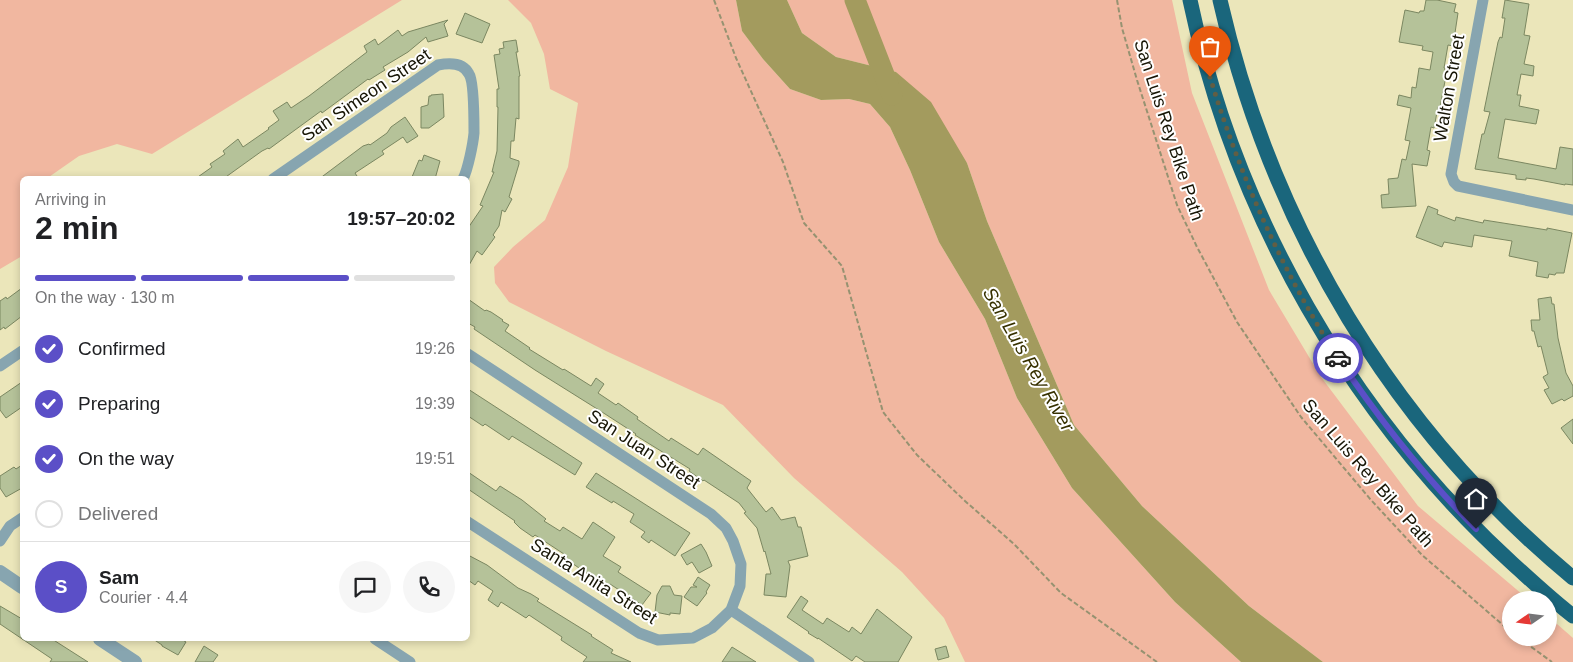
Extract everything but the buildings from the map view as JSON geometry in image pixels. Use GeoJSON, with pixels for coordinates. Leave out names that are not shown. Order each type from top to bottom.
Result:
{"type":"FeatureCollection","features":[{"type":"Feature","properties":{"kind":"highway"},"geometry":{"type":"LineString","coordinates":[[1190,0],[1204,59],[1226,128],[1241,167],[1288,272],[1324,336],[1358,387],[1421,471],[1487,540],[1554,602],[1573,616]]}},
{"type":"Feature","properties":{"kind":"highway"},"geometry":{"type":"LineString","coordinates":[[1220,0],[1246,97],[1289,207],[1336,297],[1365,345],[1396,392],[1457,466],[1499,512],[1546,556],[1573,578]]}},
{"type":"Feature","properties":{"kind":"street","name":"Walton Street"},"geometry":{"type":"LineString","coordinates":[[1483,0],[1451,174],[1454,182],[1458,186],[1573,210]]}},
{"type":"Feature","properties":{"kind":"street","name":"San Simeon Street"},"geometry":{"type":"LineString","coordinates":[[277,176],[438,65],[448,63],[461,66],[469,74],[472,86],[474,134],[464,176]]}},
{"type":"Feature","properties":{"kind":"street"},"geometry":{"type":"LineString","coordinates":[[0,366],[20,352]]}},
{"type":"Feature","properties":{"kind":"street","name":"San Juan Street"},"geometry":{"type":"LineString","coordinates":[[470,355],[711,514],[726,528],[734,541],[741,564],[740,586],[731,610]]}},
{"type":"Feature","properties":{"kind":"street"},"geometry":{"type":"LineString","coordinates":[[0,541],[10,526],[20,519]]}},
{"type":"Feature","properties":{"kind":"street","name":"Santa Anita Street"},"geometry":{"type":"LineString","coordinates":[[470,523],[639,633],[658,640],[693,638],[712,628],[731,610]]}},
{"type":"Feature","properties":{"kind":"street"},"geometry":{"type":"LineString","coordinates":[[0,572],[20,586]]}},
{"type":"Feature","properties":{"kind":"street"},"geometry":{"type":"LineString","coordinates":[[731,610],[809,662]]}},
{"type":"Feature","properties":{"kind":"street"},"geometry":{"type":"LineString","coordinates":[[107,641],[135,662]]}},
{"type":"Feature","properties":{"kind":"street"},"geometry":{"type":"LineString","coordinates":[[378,641],[410,662]]}},
{"type":"Feature","properties":{"kind":"path"},"geometry":{"type":"LineString","coordinates":[[714,0],[736,58],[783,162],[804,223],[842,266],[883,412],[917,455],[1014,544],[1061,593],[1157,662]]}},
{"type":"Feature","properties":{"kind":"path","name":"San Luis Rey Bike Path"},"geometry":{"type":"LineString","coordinates":[[1117,0],[1122,28],[1137,80],[1177,204],[1236,322],[1302,417],[1371,500],[1422,555],[1502,624]]}},
{"type":"Feature","properties":{"kind":"path"},"geometry":{"type":"LineString","coordinates":[[1530,646],[1552,662]]}},
{"type":"Feature","properties":{"kind":"shaded area"},"geometry":{"type":"Polygon","coordinates":[[[0,0],[402,0],[152,154],[117,144],[79,156],[50,176],[20,176],[20,257],[0,269],[0,0]]]}},
{"type":"Feature","properties":{"kind":"shaded area"},"geometry":{"type":"Polygon","coordinates":[[[508,0],[736,0],[742,31],[763,59],[790,89],[821,100],[849,99],[870,104],[890,127],[910,170],[939,242],[985,319],[1017,398],[1072,488],[1175,602],[1241,662],[965,662],[944,618],[902,572],[794,478],[723,405],[606,351],[509,302],[495,283],[494,267],[513,247],[545,220],[568,167],[578,103],[550,89],[544,54],[531,23],[508,0]]]}},
{"type":"Feature","properties":{"kind":"shaded area"},"geometry":{"type":"Polygon","coordinates":[[[787,0],[1172,0],[1192,93],[1269,290],[1321,377],[1418,506],[1518,591],[1502,591],[1502,646],[1558,646],[1558,625],[1573,638],[1573,662],[1323,662],[1249,606],[1142,506],[1074,425],[987,221],[967,163],[896,72],[836,57],[802,33],[787,0]]]}},
{"type":"Feature","properties":{"kind":"water"},"geometry":{"type":"Polygon","coordinates":[[[736,0],[787,0],[802,33],[836,57],[896,72],[931,102],[967,163],[987,221],[1074,425],[1142,506],[1249,606],[1323,662],[1241,662],[1175,602],[1072,488],[1017,398],[985,319],[939,242],[910,170],[890,127],[870,104],[849,99],[821,100],[790,89],[763,59],[742,31],[736,0]]]}},
{"type":"Feature","properties":{"kind":"waterway","name":"San Luis Rey River"},"geometry":{"type":"LineString","coordinates":[[855,0],[892,95]]}},
{"type":"Feature","properties":{"kind":"way so far"},"geometry":{"type":"LineString","coordinates":[[1210,77],[1226,128],[1256,204],[1288,272],[1338,358]]}},
{"type":"Feature","properties":{"kind":"route"},"geometry":{"type":"LineString","coordinates":[[1338,358],[1389,430],[1421,471],[1476,529]]}}]}
